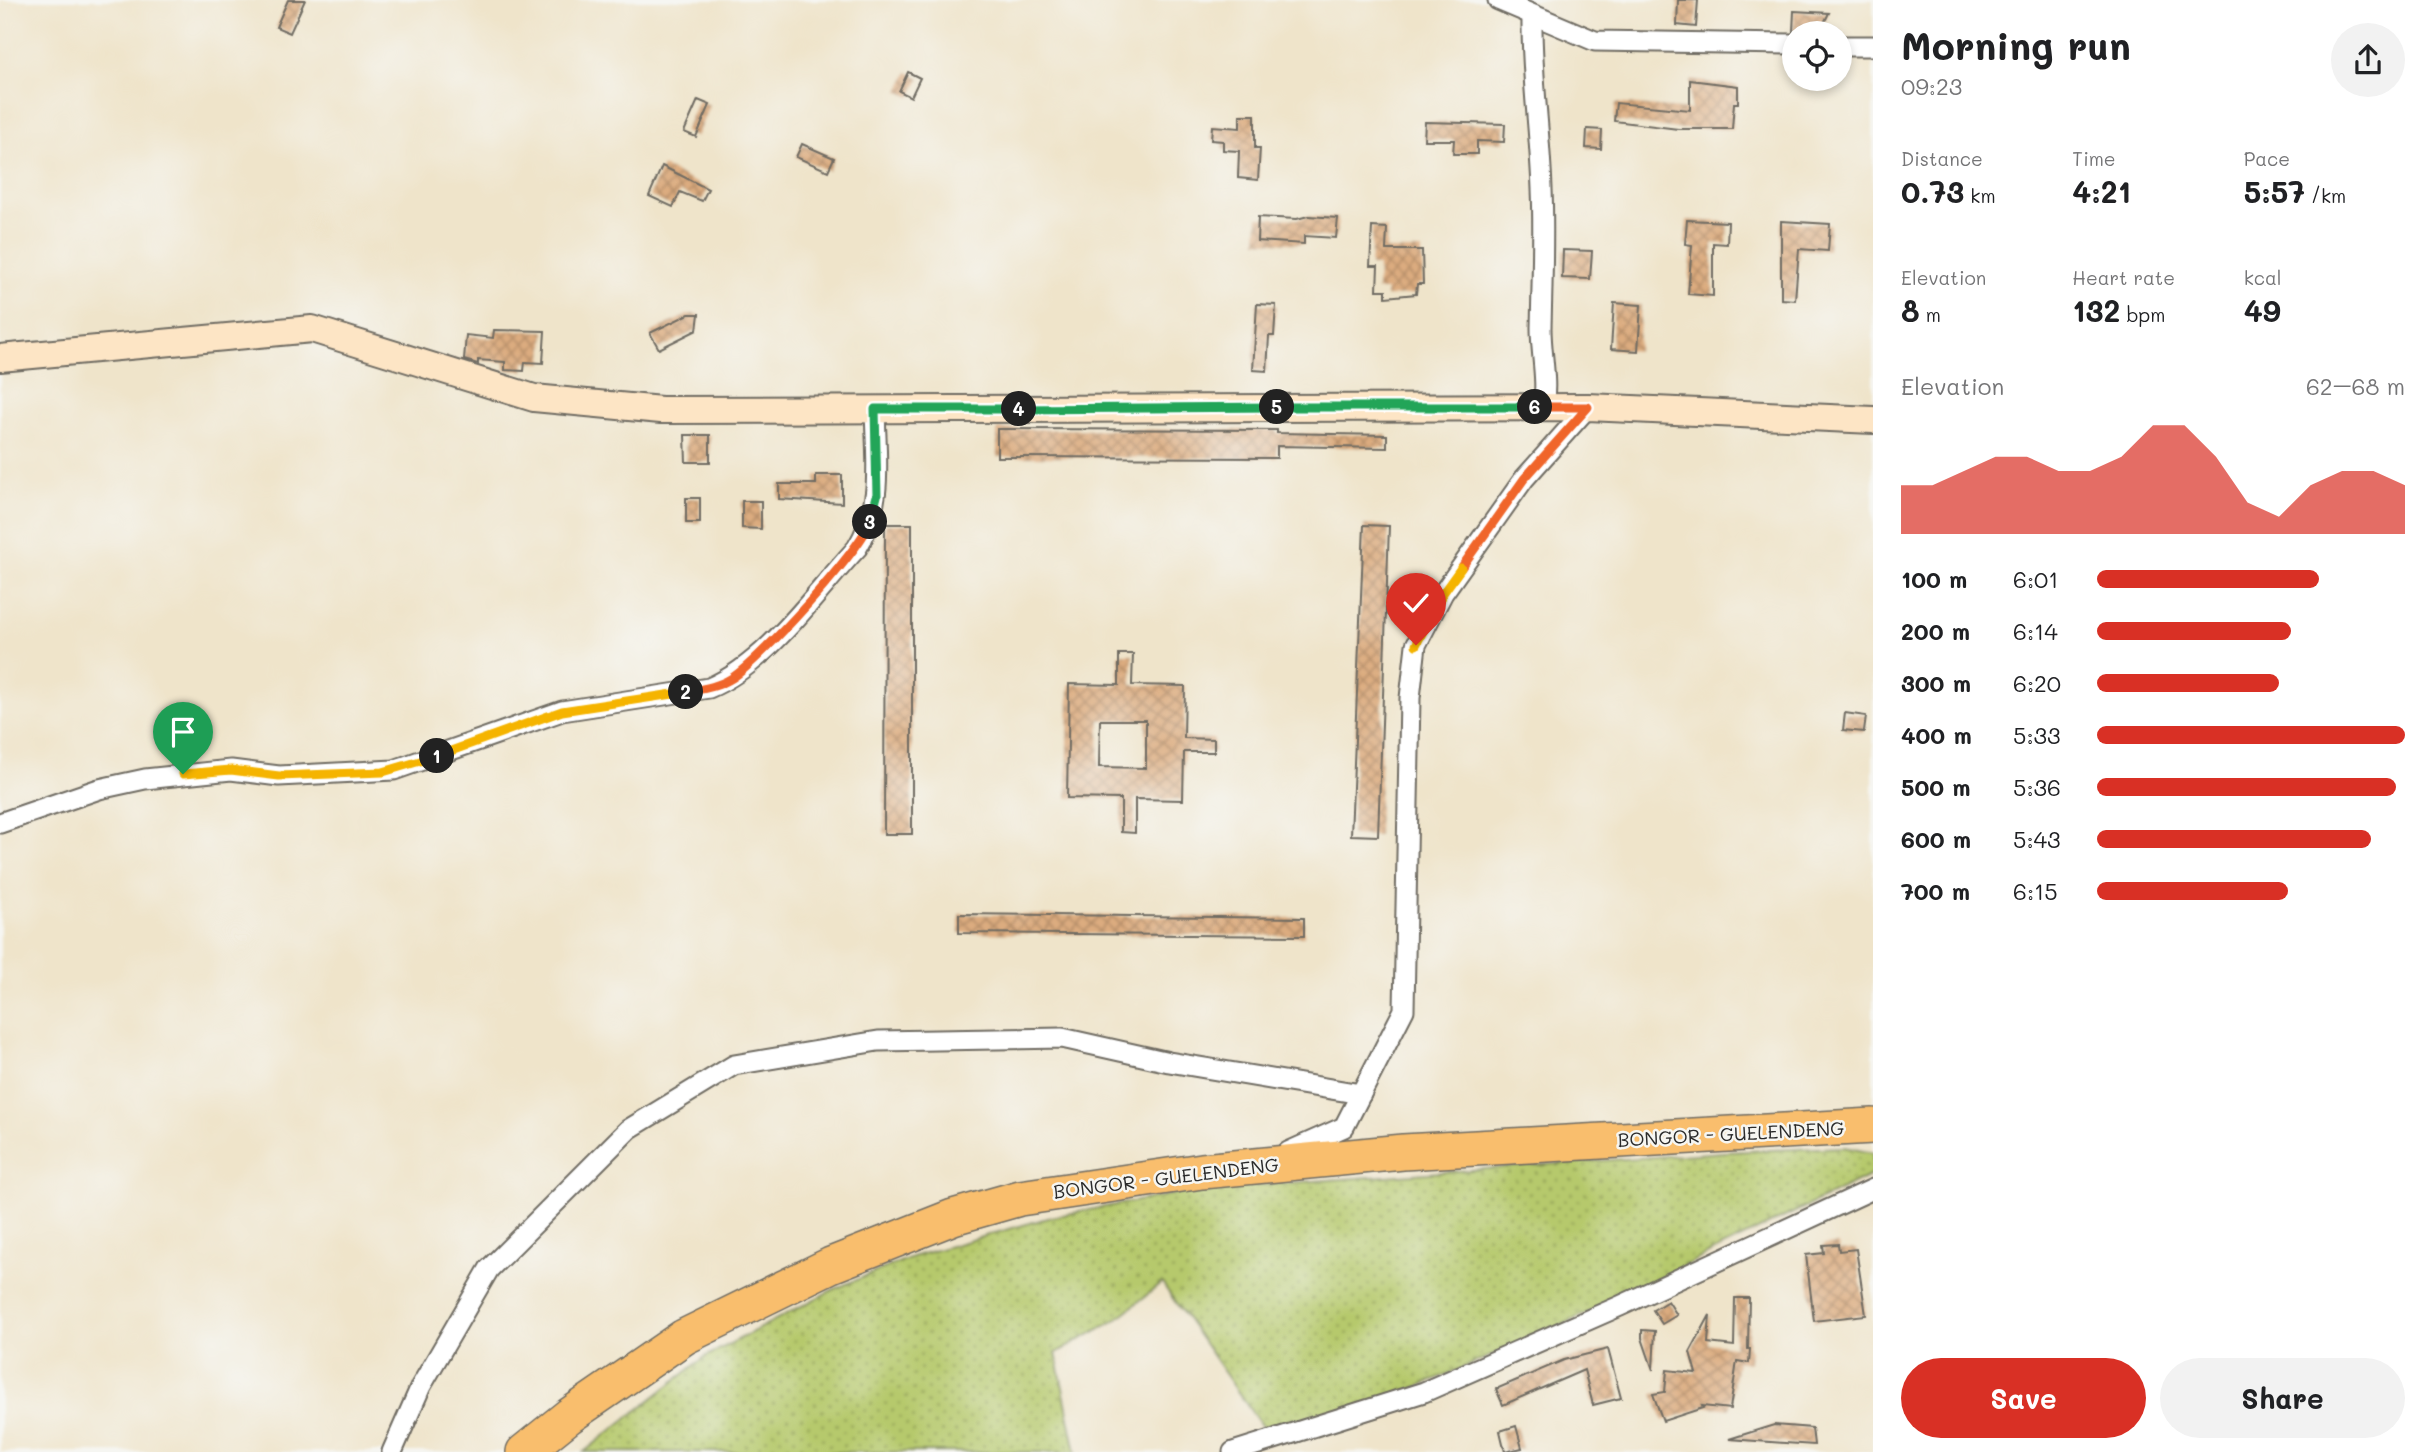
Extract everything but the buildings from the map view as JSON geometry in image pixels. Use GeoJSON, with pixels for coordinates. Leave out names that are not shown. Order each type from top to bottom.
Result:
{"type":"FeatureCollection","features":[{"type":"Feature","properties":{"kind":"highway","name":"BONGOR - GUELENDENG"},"geometry":{"type":"LineString","coordinates":[[524,1452],[569,1416],[684,1337],[831,1265],[953,1217],[1020,1198],[1202,1171],[1403,1152],[1873,1126]]}},
{"type":"Feature","properties":{"kind":"street"},"geometry":{"type":"LineString","coordinates":[[1498,0],[1595,41],[1782,44]]}},
{"type":"Feature","properties":{"kind":"street"},"geometry":{"type":"LineString","coordinates":[[1532,15],[1531,70],[1537,111],[1542,192],[1543,407]]}},
{"type":"Feature","properties":{"kind":"street"},"geometry":{"type":"LineString","coordinates":[[1852,46],[1873,46]]}},
{"type":"Feature","properties":{"kind":"street"},"geometry":{"type":"LineString","coordinates":[[0,358],[312,329],[534,397],[662,410],[1588,407],[1873,420]]}},
{"type":"Feature","properties":{"kind":"street"},"geometry":{"type":"LineString","coordinates":[[1202,1171],[1295,1151],[1344,1127],[1404,1010],[1410,698],[1416,645],[1443,593],[1524,479],[1588,407]]}},
{"type":"Feature","properties":{"kind":"street"},"geometry":{"type":"LineString","coordinates":[[0,823],[99,789],[145,779],[231,770],[279,776],[394,770],[562,711],[709,688],[730,680],[756,659],[857,548],[868,529],[877,496],[875,409]]}},
{"type":"Feature","properties":{"kind":"street"},"geometry":{"type":"LineString","coordinates":[[392,1452],[421,1386],[489,1269],[629,1129],[734,1065],[878,1041],[1062,1038],[1169,1062],[1361,1094]]}},
{"type":"Feature","properties":{"kind":"street"},"geometry":{"type":"LineString","coordinates":[[1233,1452],[1424,1392],[1620,1306],[1873,1189]]}},
{"type":"Feature","properties":{"kind":"green space"},"geometry":{"type":"Polygon","coordinates":[[[1844,1147],[1873,1153],[1873,1174],[1554,1329],[1417,1387],[1270,1438],[1162,1283],[1114,1321],[1056,1353],[1076,1452],[584,1452],[705,1357],[832,1290],[912,1257],[1051,1217],[1202,1189],[1724,1152],[1844,1147]]]}},
{"type":"Feature","properties":{"kind":"route"},"geometry":{"type":"LineString","coordinates":[[183,774],[231,770],[279,776],[383,772],[413,764],[562,711],[709,688],[730,680],[756,659],[857,548],[868,529],[877,496],[875,409],[1416,405],[1588,407],[1524,479],[1443,593],[1416,645]]}}]}
